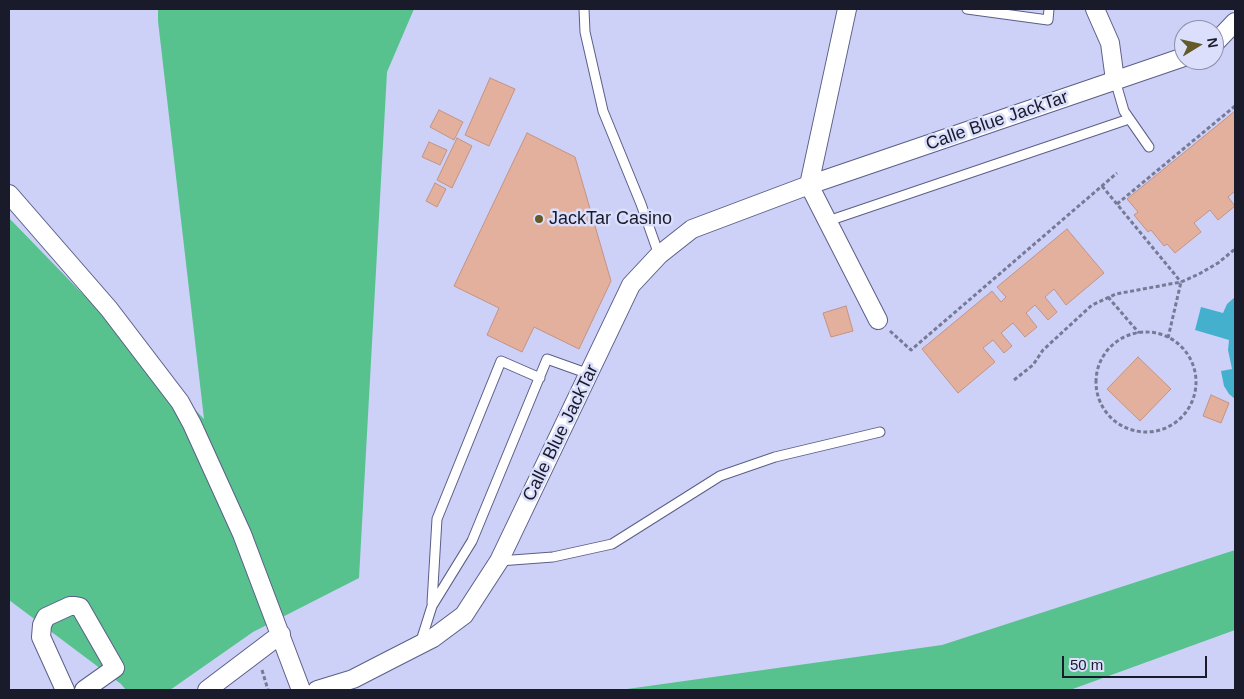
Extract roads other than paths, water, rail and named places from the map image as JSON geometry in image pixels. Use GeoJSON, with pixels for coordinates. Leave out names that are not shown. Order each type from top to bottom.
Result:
{"type":"FeatureCollection","features":[{"type":"Feature","properties":{"kind":"street"},"geometry":{"type":"LineString","coordinates":[[846,9],[809,185],[878,320]]}},
{"type":"Feature","properties":{"kind":"street"},"geometry":{"type":"LineString","coordinates":[[1095,9],[1110,43],[1115,80]]}},
{"type":"Feature","properties":{"kind":"street"},"geometry":{"type":"LineString","coordinates":[[1224,34],[1235,22]]}},
{"type":"Feature","properties":{"kind":"street","name":"Calle Blue JackTar"},"geometry":{"type":"LineString","coordinates":[[317,690],[353,679],[433,638],[464,615],[500,561],[631,285],[658,255],[692,229],[809,185],[1174,60]]}},
{"type":"Feature","properties":{"kind":"street"},"geometry":{"type":"LineString","coordinates":[[9,194],[109,309],[180,402],[192,424],[242,534],[301,690]]}},
{"type":"Feature","properties":{"kind":"street"},"geometry":{"type":"LineString","coordinates":[[65,690],[41,637],[42,625],[46,617],[70,606],[80,607],[115,668],[84,690]]}},
{"type":"Feature","properties":{"kind":"street"},"geometry":{"type":"LineString","coordinates":[[207,690],[281,634]]}},
{"type":"Feature","properties":{"kind":"lane"},"geometry":{"type":"LineString","coordinates":[[584,9],[585,32],[603,111],[641,204],[658,255]]}},
{"type":"Feature","properties":{"kind":"lane"},"geometry":{"type":"LineString","coordinates":[[967,9],[1048,20],[1049,9]]}},
{"type":"Feature","properties":{"kind":"lane"},"geometry":{"type":"LineString","coordinates":[[1115,80],[1124,111],[1149,147]]}},
{"type":"Feature","properties":{"kind":"lane"},"geometry":{"type":"LineString","coordinates":[[828,221],[1130,119]]}},
{"type":"Feature","properties":{"kind":"lane"},"geometry":{"type":"LineString","coordinates":[[420,644],[432,606],[472,541],[547,359],[589,374]]}},
{"type":"Feature","properties":{"kind":"lane"},"geometry":{"type":"LineString","coordinates":[[432,606],[437,519],[501,360],[540,378]]}},
{"type":"Feature","properties":{"kind":"lane"},"geometry":{"type":"LineString","coordinates":[[500,561],[553,557],[612,544],[720,476],[775,457],[880,432]]}},
{"type":"Feature","properties":{"kind":"water"},"geometry":{"type":"Polygon","coordinates":[[[1235,297],[1235,399],[1224,386],[1221,371],[1232,369],[1228,350],[1229,340],[1195,330],[1201,307],[1223,313],[1227,304],[1235,297]]]}},
{"type":"Feature","properties":{"kind":"place","name":"JackTar Casino"},"geometry":{"type":"Point","coordinates":[539,219]}}]}
